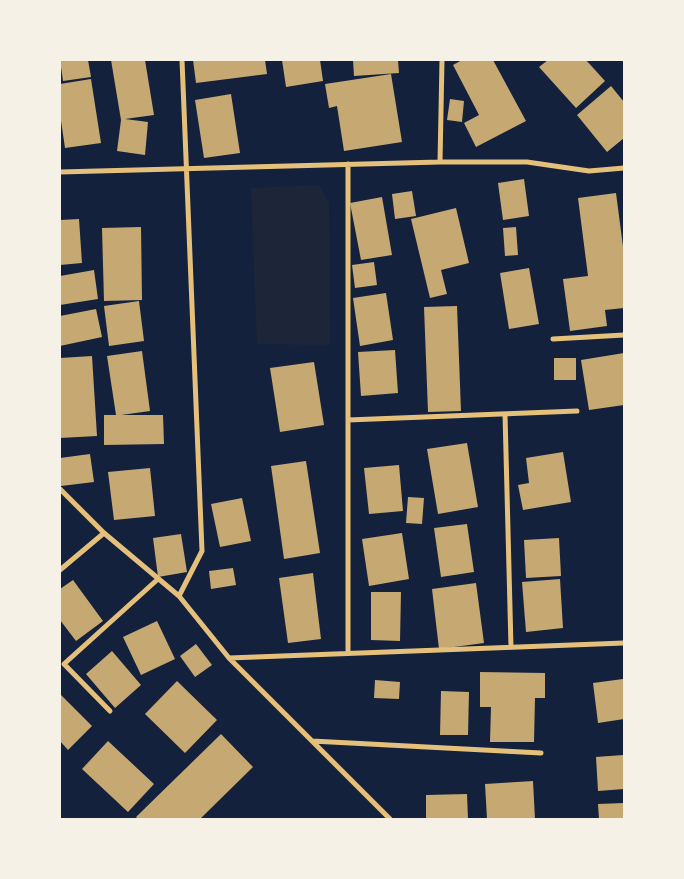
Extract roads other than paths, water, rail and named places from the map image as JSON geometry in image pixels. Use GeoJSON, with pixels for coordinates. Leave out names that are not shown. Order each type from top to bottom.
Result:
{"type":"FeatureCollection","features":[{"type":"Feature","properties":{"kind":"street"},"geometry":{"type":"LineString","coordinates":[[179,596],[202,551],[182,60]]}},
{"type":"Feature","properties":{"kind":"street"},"geometry":{"type":"LineString","coordinates":[[440,162],[442,60]]}},
{"type":"Feature","properties":{"kind":"street"},"geometry":{"type":"LineString","coordinates":[[60,172],[440,162],[527,162],[589,171],[624,168]]}},
{"type":"Feature","properties":{"kind":"street"},"geometry":{"type":"LineString","coordinates":[[348,164],[348,653]]}},
{"type":"Feature","properties":{"kind":"street"},"geometry":{"type":"LineString","coordinates":[[553,338],[624,335]]}},
{"type":"Feature","properties":{"kind":"street"},"geometry":{"type":"LineString","coordinates":[[348,420],[577,411]]}},
{"type":"Feature","properties":{"kind":"street"},"geometry":{"type":"LineString","coordinates":[[505,414],[512,647]]}},
{"type":"Feature","properties":{"kind":"street"},"geometry":{"type":"LineString","coordinates":[[60,489],[104,532],[179,596],[229,658],[390,819]]}},
{"type":"Feature","properties":{"kind":"street"},"geometry":{"type":"LineString","coordinates":[[60,570],[104,532]]}},
{"type":"Feature","properties":{"kind":"street"},"geometry":{"type":"LineString","coordinates":[[110,711],[64,664],[158,579]]}},
{"type":"Feature","properties":{"kind":"street"},"geometry":{"type":"LineString","coordinates":[[229,658],[624,643]]}},
{"type":"Feature","properties":{"kind":"street"},"geometry":{"type":"LineString","coordinates":[[312,741],[542,753]]}}]}
